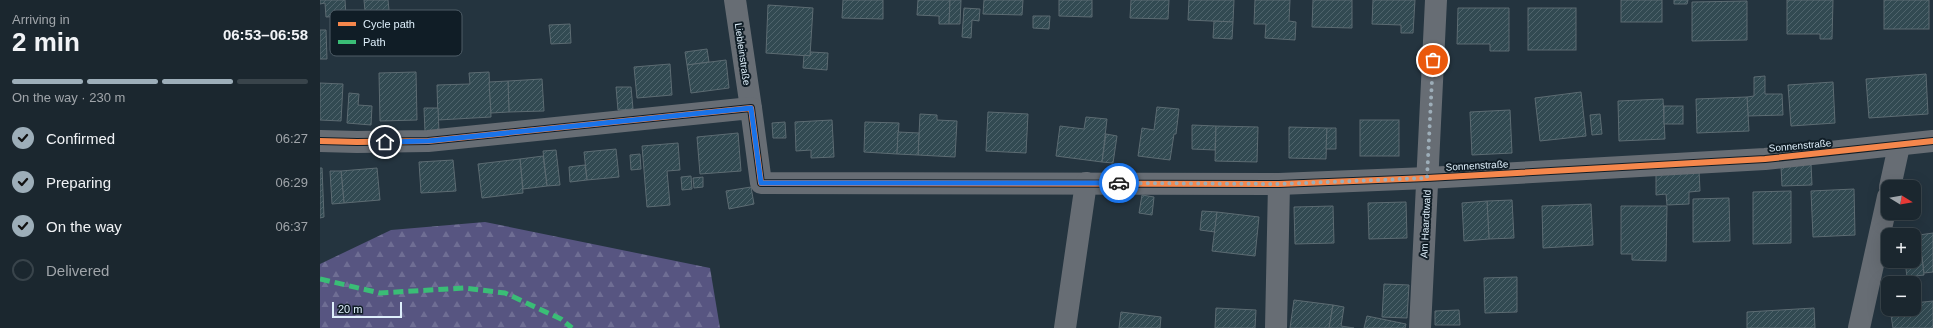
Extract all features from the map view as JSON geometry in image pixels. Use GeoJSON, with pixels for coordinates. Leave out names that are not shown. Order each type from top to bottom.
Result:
{"type":"FeatureCollection","features":[{"type":"Feature","properties":{"kind":"street","name":"Liebleinstraße"},"geometry":{"type":"LineString","coordinates":[[736,0],[751,108]]}},
{"type":"Feature","properties":{"kind":"street","name":"Am Haardtwald"},"geometry":{"type":"LineString","coordinates":[[1420,328],[1436,0]]}},
{"type":"Feature","properties":{"kind":"street"},"geometry":{"type":"LineString","coordinates":[[320,141],[428,141],[751,108]]}},
{"type":"Feature","properties":{"kind":"street","name":"Sonnenstraße"},"geometry":{"type":"LineString","coordinates":[[751,108],[761,183],[1086,182],[1279,184],[1427,178],[1765,159],[1899,146],[1933,141]]}},
{"type":"Feature","properties":{"kind":"street"},"geometry":{"type":"LineString","coordinates":[[1892,180],[1899,146]]}},
{"type":"Feature","properties":{"kind":"street"},"geometry":{"type":"LineString","coordinates":[[1066,328],[1086,182]]}},
{"type":"Feature","properties":{"kind":"street"},"geometry":{"type":"LineString","coordinates":[[1276,328],[1279,184]]}},
{"type":"Feature","properties":{"kind":"street"},"geometry":{"type":"LineString","coordinates":[[1859,328],[1883,220]]}},
{"type":"Feature","properties":{"kind":"green space"},"geometry":{"type":"Polygon","coordinates":[[[485,222],[710,268],[720,328],[320,328],[320,264],[391,230],[485,222]]]}},
{"type":"Feature","properties":{"kind":"building"},"geometry":{"type":"Polygon","coordinates":[[[320,0],[345,0],[346,10],[330,10],[330,17],[326,17],[325,3],[320,4],[320,0]]]}},
{"type":"Feature","properties":{"kind":"building"},"geometry":{"type":"Polygon","coordinates":[[[364,0],[388,0],[389,10],[365,10],[364,0]]]}},
{"type":"Feature","properties":{"kind":"building"},"geometry":{"type":"Polygon","coordinates":[[[843,0],[883,0],[883,19],[842,18],[843,0]]]}},
{"type":"Feature","properties":{"kind":"building"},"geometry":{"type":"Polygon","coordinates":[[[918,0],[950,0],[949,24],[939,24],[939,16],[917,15],[918,0]]]}},
{"type":"Feature","properties":{"kind":"building"},"geometry":{"type":"Polygon","coordinates":[[[950,0],[961,0],[960,24],[949,24],[950,0]]]}},
{"type":"Feature","properties":{"kind":"building"},"geometry":{"type":"Polygon","coordinates":[[[984,0],[1023,0],[1022,15],[983,14],[984,0]]]}},
{"type":"Feature","properties":{"kind":"building"},"geometry":{"type":"Polygon","coordinates":[[[1059,0],[1092,0],[1092,17],[1059,16],[1059,0]]]}},
{"type":"Feature","properties":{"kind":"building"},"geometry":{"type":"Polygon","coordinates":[[[1131,0],[1169,0],[1168,19],[1130,18],[1131,0]]]}},
{"type":"Feature","properties":{"kind":"building"},"geometry":{"type":"Polygon","coordinates":[[[1189,0],[1234,0],[1233,22],[1188,20],[1189,0]]]}},
{"type":"Feature","properties":{"kind":"building"},"geometry":{"type":"Polygon","coordinates":[[[1255,0],[1290,0],[1289,21],[1296,22],[1295,40],[1265,38],[1266,24],[1254,24],[1255,0]]]}},
{"type":"Feature","properties":{"kind":"building"},"geometry":{"type":"Polygon","coordinates":[[[1313,0],[1352,0],[1352,28],[1312,27],[1313,0]]]}},
{"type":"Feature","properties":{"kind":"building"},"geometry":{"type":"Polygon","coordinates":[[[1373,0],[1415,0],[1413,33],[1401,33],[1401,25],[1372,24],[1373,0]]]}},
{"type":"Feature","properties":{"kind":"building"},"geometry":{"type":"Polygon","coordinates":[[[1621,0],[1662,0],[1662,22],[1621,22],[1621,0]]]}},
{"type":"Feature","properties":{"kind":"building"},"geometry":{"type":"Polygon","coordinates":[[[1674,0],[1688,0],[1687,4],[1674,4],[1674,0]]]}},
{"type":"Feature","properties":{"kind":"building"},"geometry":{"type":"Polygon","coordinates":[[[1787,0],[1833,0],[1832,39],[1820,39],[1820,34],[1787,34],[1787,0]]]}},
{"type":"Feature","properties":{"kind":"building"},"geometry":{"type":"Polygon","coordinates":[[[1884,0],[1929,0],[1929,29],[1884,29],[1884,0]]]}},
{"type":"Feature","properties":{"kind":"building"},"geometry":{"type":"Polygon","coordinates":[[[1747,1],[1747,40],[1692,41],[1692,2],[1747,1]]]}},
{"type":"Feature","properties":{"kind":"building"},"geometry":{"type":"Polygon","coordinates":[[[768,5],[813,8],[810,56],[766,53],[768,5]]]}},
{"type":"Feature","properties":{"kind":"building"},"geometry":{"type":"Polygon","coordinates":[[[964,8],[980,9],[979,21],[972,20],[971,38],[962,37],[964,8]]]}},
{"type":"Feature","properties":{"kind":"building"},"geometry":{"type":"Polygon","coordinates":[[[1458,8],[1509,8],[1509,51],[1490,51],[1490,44],[1457,44],[1458,8]]]}},
{"type":"Feature","properties":{"kind":"building"},"geometry":{"type":"Polygon","coordinates":[[[1528,8],[1576,8],[1576,50],[1528,50],[1528,8]]]}},
{"type":"Feature","properties":{"kind":"building"},"geometry":{"type":"Polygon","coordinates":[[[1033,16],[1050,16],[1049,29],[1033,28],[1033,16]]]}},
{"type":"Feature","properties":{"kind":"building"},"geometry":{"type":"Polygon","coordinates":[[[1214,21],[1233,22],[1232,39],[1213,38],[1214,21]]]}},
{"type":"Feature","properties":{"kind":"building"},"geometry":{"type":"Polygon","coordinates":[[[570,24],[571,43],[551,44],[549,25],[570,24]]]}},
{"type":"Feature","properties":{"kind":"building"},"geometry":{"type":"Polygon","coordinates":[[[320,30],[326,30],[327,59],[320,59],[320,30]]]}},
{"type":"Feature","properties":{"kind":"building"},"geometry":{"type":"Polygon","coordinates":[[[707,49],[709,62],[687,65],[685,52],[707,49]]]}},
{"type":"Feature","properties":{"kind":"building"},"geometry":{"type":"Polygon","coordinates":[[[811,52],[828,53],[827,70],[803,68],[804,55],[810,56],[811,52]]]}},
{"type":"Feature","properties":{"kind":"building"},"geometry":{"type":"Polygon","coordinates":[[[726,60],[729,88],[691,93],[687,65],[726,60]]]}},
{"type":"Feature","properties":{"kind":"building"},"geometry":{"type":"Polygon","coordinates":[[[670,64],[672,95],[637,98],[634,67],[670,64]]]}},
{"type":"Feature","properties":{"kind":"building"},"geometry":{"type":"Polygon","coordinates":[[[416,72],[417,120],[380,121],[379,73],[416,72]]]}},
{"type":"Feature","properties":{"kind":"building"},"geometry":{"type":"Polygon","coordinates":[[[489,72],[491,117],[438,120],[437,85],[470,84],[469,73],[489,72]]]}},
{"type":"Feature","properties":{"kind":"building"},"geometry":{"type":"Polygon","coordinates":[[[1926,74],[1928,114],[1869,118],[1866,79],[1926,74]]]}},
{"type":"Feature","properties":{"kind":"building"},"geometry":{"type":"Polygon","coordinates":[[[1765,76],[1765,94],[1782,94],[1783,115],[1748,116],[1747,97],[1754,96],[1754,77],[1765,76]]]}},
{"type":"Feature","properties":{"kind":"building"},"geometry":{"type":"Polygon","coordinates":[[[542,79],[544,111],[509,112],[508,81],[542,79]]]}},
{"type":"Feature","properties":{"kind":"building"},"geometry":{"type":"Polygon","coordinates":[[[508,81],[509,112],[491,113],[489,82],[508,81]]]}},
{"type":"Feature","properties":{"kind":"building"},"geometry":{"type":"Polygon","coordinates":[[[1833,82],[1835,123],[1791,126],[1788,85],[1833,82]]]}},
{"type":"Feature","properties":{"kind":"building"},"geometry":{"type":"Polygon","coordinates":[[[320,83],[343,84],[341,121],[320,120],[320,83]]]}},
{"type":"Feature","properties":{"kind":"building"},"geometry":{"type":"Polygon","coordinates":[[[616,87],[631,87],[633,109],[618,110],[616,87]]]}},
{"type":"Feature","properties":{"kind":"building"},"geometry":{"type":"Polygon","coordinates":[[[1581,92],[1586,136],[1540,141],[1535,98],[1581,92]]]}},
{"type":"Feature","properties":{"kind":"building"},"geometry":{"type":"Polygon","coordinates":[[[349,93],[359,94],[358,105],[372,106],[371,125],[347,123],[349,93]]]}},
{"type":"Feature","properties":{"kind":"building"},"geometry":{"type":"Polygon","coordinates":[[[1747,97],[1749,131],[1697,133],[1696,99],[1747,97]]]}},
{"type":"Feature","properties":{"kind":"building"},"geometry":{"type":"Polygon","coordinates":[[[1663,99],[1665,139],[1619,141],[1618,101],[1663,99]]]}},
{"type":"Feature","properties":{"kind":"building"},"geometry":{"type":"Polygon","coordinates":[[[1664,106],[1683,106],[1683,124],[1664,124],[1664,106]]]}},
{"type":"Feature","properties":{"kind":"building"},"geometry":{"type":"Polygon","coordinates":[[[1157,107],[1179,109],[1176,134],[1174,134],[1170,160],[1138,156],[1142,128],[1154,130],[1157,107]]]}},
{"type":"Feature","properties":{"kind":"building"},"geometry":{"type":"Polygon","coordinates":[[[424,108],[438,108],[439,132],[425,132],[424,108]]]}},
{"type":"Feature","properties":{"kind":"building"},"geometry":{"type":"Polygon","coordinates":[[[1510,110],[1512,153],[1472,155],[1470,112],[1510,110]]]}},
{"type":"Feature","properties":{"kind":"building"},"geometry":{"type":"Polygon","coordinates":[[[988,112],[1028,114],[1026,153],[986,151],[988,112]]]}},
{"type":"Feature","properties":{"kind":"building"},"geometry":{"type":"Polygon","coordinates":[[[920,114],[937,115],[937,120],[957,121],[955,157],[918,155],[920,114]]]}},
{"type":"Feature","properties":{"kind":"building"},"geometry":{"type":"Polygon","coordinates":[[[1600,114],[1602,134],[1592,135],[1590,115],[1600,114]]]}},
{"type":"Feature","properties":{"kind":"building"},"geometry":{"type":"Polygon","coordinates":[[[1086,117],[1107,119],[1102,162],[1056,156],[1060,126],[1084,129],[1086,117]]]}},
{"type":"Feature","properties":{"kind":"building"},"geometry":{"type":"Polygon","coordinates":[[[832,120],[834,157],[811,158],[811,150],[796,151],[795,122],[832,120]]]}},
{"type":"Feature","properties":{"kind":"building"},"geometry":{"type":"Polygon","coordinates":[[[1360,120],[1399,120],[1399,156],[1360,156],[1360,120]]]}},
{"type":"Feature","properties":{"kind":"building"},"geometry":{"type":"Polygon","coordinates":[[[785,122],[786,138],[773,138],[772,123],[785,122]]]}},
{"type":"Feature","properties":{"kind":"building"},"geometry":{"type":"Polygon","coordinates":[[[865,122],[899,123],[897,154],[864,152],[865,122]]]}},
{"type":"Feature","properties":{"kind":"building"},"geometry":{"type":"Polygon","coordinates":[[[1192,125],[1216,126],[1215,150],[1192,149],[1192,125]]]}},
{"type":"Feature","properties":{"kind":"building"},"geometry":{"type":"Polygon","coordinates":[[[1216,126],[1258,127],[1257,162],[1215,161],[1216,126]]]}},
{"type":"Feature","properties":{"kind":"building"},"geometry":{"type":"Polygon","coordinates":[[[1289,127],[1327,128],[1326,159],[1289,158],[1289,127]]]}},
{"type":"Feature","properties":{"kind":"building"},"geometry":{"type":"Polygon","coordinates":[[[1327,128],[1336,128],[1336,149],[1326,149],[1327,128]]]}},
{"type":"Feature","properties":{"kind":"building"},"geometry":{"type":"Polygon","coordinates":[[[898,132],[919,133],[918,155],[897,154],[898,132]]]}},
{"type":"Feature","properties":{"kind":"building"},"geometry":{"type":"Polygon","coordinates":[[[738,133],[741,171],[700,174],[697,137],[738,133]]]}},
{"type":"Feature","properties":{"kind":"building"},"geometry":{"type":"Polygon","coordinates":[[[1106,134],[1117,136],[1113,163],[1102,162],[1106,134]]]}},
{"type":"Feature","properties":{"kind":"building"},"geometry":{"type":"Polygon","coordinates":[[[678,143],[680,170],[667,171],[670,205],[647,207],[642,146],[678,143]]]}},
{"type":"Feature","properties":{"kind":"building"},"geometry":{"type":"Polygon","coordinates":[[[616,149],[619,177],[587,180],[584,152],[616,149]]]}},
{"type":"Feature","properties":{"kind":"building"},"geometry":{"type":"Polygon","coordinates":[[[556,150],[560,185],[547,186],[543,151],[556,150]]]}},
{"type":"Feature","properties":{"kind":"building"},"geometry":{"type":"Polygon","coordinates":[[[640,154],[641,169],[631,170],[630,155],[640,154]]]}},
{"type":"Feature","properties":{"kind":"building"},"geometry":{"type":"Polygon","coordinates":[[[543,156],[547,186],[523,189],[520,159],[543,156]]]}},
{"type":"Feature","properties":{"kind":"building"},"geometry":{"type":"Polygon","coordinates":[[[520,159],[523,193],[482,198],[478,164],[520,159]]]}},
{"type":"Feature","properties":{"kind":"building"},"geometry":{"type":"Polygon","coordinates":[[[453,160],[456,191],[421,193],[419,162],[453,160]]]}},
{"type":"Feature","properties":{"kind":"building"},"geometry":{"type":"Polygon","coordinates":[[[1811,164],[1812,185],[1782,186],[1781,166],[1811,164]]]}},
{"type":"Feature","properties":{"kind":"building"},"geometry":{"type":"Polygon","coordinates":[[[585,165],[587,180],[570,182],[569,167],[585,165]]]}},
{"type":"Feature","properties":{"kind":"building"},"geometry":{"type":"Polygon","coordinates":[[[320,168],[322,168],[324,217],[320,218],[320,168]]]}},
{"type":"Feature","properties":{"kind":"building"},"geometry":{"type":"Polygon","coordinates":[[[377,168],[380,200],[344,203],[341,171],[377,168]]]}},
{"type":"Feature","properties":{"kind":"building"},"geometry":{"type":"Polygon","coordinates":[[[1699,170],[1700,191],[1689,192],[1689,204],[1667,205],[1666,194],[1656,195],[1656,172],[1699,170]]]}},
{"type":"Feature","properties":{"kind":"building"},"geometry":{"type":"Polygon","coordinates":[[[330,171],[341,171],[344,203],[332,204],[330,171]]]}},
{"type":"Feature","properties":{"kind":"building"},"geometry":{"type":"Polygon","coordinates":[[[691,176],[692,189],[682,190],[681,177],[691,176]]]}},
{"type":"Feature","properties":{"kind":"building"},"geometry":{"type":"Polygon","coordinates":[[[703,177],[703,187],[694,188],[693,178],[703,177]]]}},
{"type":"Feature","properties":{"kind":"building"},"geometry":{"type":"Polygon","coordinates":[[[751,187],[754,204],[729,209],[726,191],[751,187]]]}},
{"type":"Feature","properties":{"kind":"building"},"geometry":{"type":"Polygon","coordinates":[[[1854,189],[1855,235],[1813,237],[1811,191],[1854,189]]]}},
{"type":"Feature","properties":{"kind":"building"},"geometry":{"type":"Polygon","coordinates":[[[1791,191],[1791,243],[1753,244],[1753,192],[1791,191]]]}},
{"type":"Feature","properties":{"kind":"building"},"geometry":{"type":"Polygon","coordinates":[[[1142,195],[1154,197],[1152,215],[1139,213],[1142,195]]]}},
{"type":"Feature","properties":{"kind":"building"},"geometry":{"type":"Polygon","coordinates":[[[1729,198],[1730,241],[1693,242],[1693,199],[1729,198]]]}},
{"type":"Feature","properties":{"kind":"building"},"geometry":{"type":"Polygon","coordinates":[[[1512,200],[1514,238],[1489,239],[1487,201],[1512,200]]]}},
{"type":"Feature","properties":{"kind":"building"},"geometry":{"type":"Polygon","coordinates":[[[1487,201],[1489,239],[1464,241],[1462,203],[1487,201]]]}},
{"type":"Feature","properties":{"kind":"building"},"geometry":{"type":"Polygon","coordinates":[[[1406,202],[1407,238],[1369,239],[1368,203],[1406,202]]]}},
{"type":"Feature","properties":{"kind":"building"},"geometry":{"type":"Polygon","coordinates":[[[1591,204],[1593,245],[1543,248],[1542,206],[1591,204]]]}},
{"type":"Feature","properties":{"kind":"building"},"geometry":{"type":"Polygon","coordinates":[[[1333,206],[1334,243],[1295,244],[1294,207],[1333,206]]]}},
{"type":"Feature","properties":{"kind":"building"},"geometry":{"type":"Polygon","coordinates":[[[1621,206],[1667,206],[1666,261],[1632,260],[1632,254],[1621,254],[1621,206]]]}},
{"type":"Feature","properties":{"kind":"building"},"geometry":{"type":"Polygon","coordinates":[[[1202,211],[1217,212],[1215,232],[1200,230],[1202,211]]]}},
{"type":"Feature","properties":{"kind":"building"},"geometry":{"type":"Polygon","coordinates":[[[1217,212],[1259,217],[1255,256],[1212,251],[1217,212]]]}},
{"type":"Feature","properties":{"kind":"building"},"geometry":{"type":"Polygon","coordinates":[[[1933,233],[1933,272],[1924,273],[1921,250],[1921,235],[1933,233]]]}},
{"type":"Feature","properties":{"kind":"building"},"geometry":{"type":"Polygon","coordinates":[[[1921,257],[1924,275],[1907,276],[1906,268],[1921,268],[1921,257]]]}},
{"type":"Feature","properties":{"kind":"building"},"geometry":{"type":"Polygon","coordinates":[[[1517,277],[1517,312],[1485,313],[1484,278],[1517,277]]]}},
{"type":"Feature","properties":{"kind":"building"},"geometry":{"type":"Polygon","coordinates":[[[1384,284],[1409,285],[1407,318],[1382,317],[1384,284]]]}},
{"type":"Feature","properties":{"kind":"building"},"geometry":{"type":"Polygon","coordinates":[[[1294,300],[1333,305],[1329,328],[1290,328],[1294,300]]]}},
{"type":"Feature","properties":{"kind":"building"},"geometry":{"type":"Polygon","coordinates":[[[1933,301],[1933,328],[1893,328],[1891,316],[1921,316],[1921,302],[1933,301]]]}},
{"type":"Feature","properties":{"kind":"building"},"geometry":{"type":"Polygon","coordinates":[[[1333,305],[1344,307],[1341,326],[1354,328],[1329,328],[1333,305]]]}},
{"type":"Feature","properties":{"kind":"building"},"geometry":{"type":"Polygon","coordinates":[[[1216,308],[1256,310],[1255,328],[1215,328],[1216,308]]]}},
{"type":"Feature","properties":{"kind":"building"},"geometry":{"type":"Polygon","coordinates":[[[1814,308],[1815,328],[1747,328],[1747,312],[1814,308]]]}},
{"type":"Feature","properties":{"kind":"building"},"geometry":{"type":"Polygon","coordinates":[[[1459,310],[1460,325],[1435,325],[1435,311],[1459,310]]]}},
{"type":"Feature","properties":{"kind":"building"},"geometry":{"type":"Polygon","coordinates":[[[1121,312],[1161,317],[1160,328],[1119,328],[1121,312]]]}},
{"type":"Feature","properties":{"kind":"building"},"geometry":{"type":"Polygon","coordinates":[[[1367,316],[1406,324],[1405,328],[1364,328],[1367,316]]]}},
{"type":"Feature","properties":{"kind":"marked path"},"geometry":{"type":"LineString","coordinates":[[320,279],[380,293],[464,288],[505,293],[561,319],[572,328]]}},
{"type":"Feature","properties":{"kind":"cycle path"},"geometry":{"type":"LineString","coordinates":[[320,141],[428,141],[751,108],[761,183],[1279,184],[1427,178],[1765,159],[1933,141]]}},
{"type":"Feature","properties":{"kind":"way so far"},"geometry":{"type":"LineString","coordinates":[[1119,183],[1279,184],[1427,178],[1433,60]]}},
{"type":"Feature","properties":{"kind":"route"},"geometry":{"type":"LineString","coordinates":[[385,142],[428,141],[751,108],[761,183],[1119,183]]}}]}
